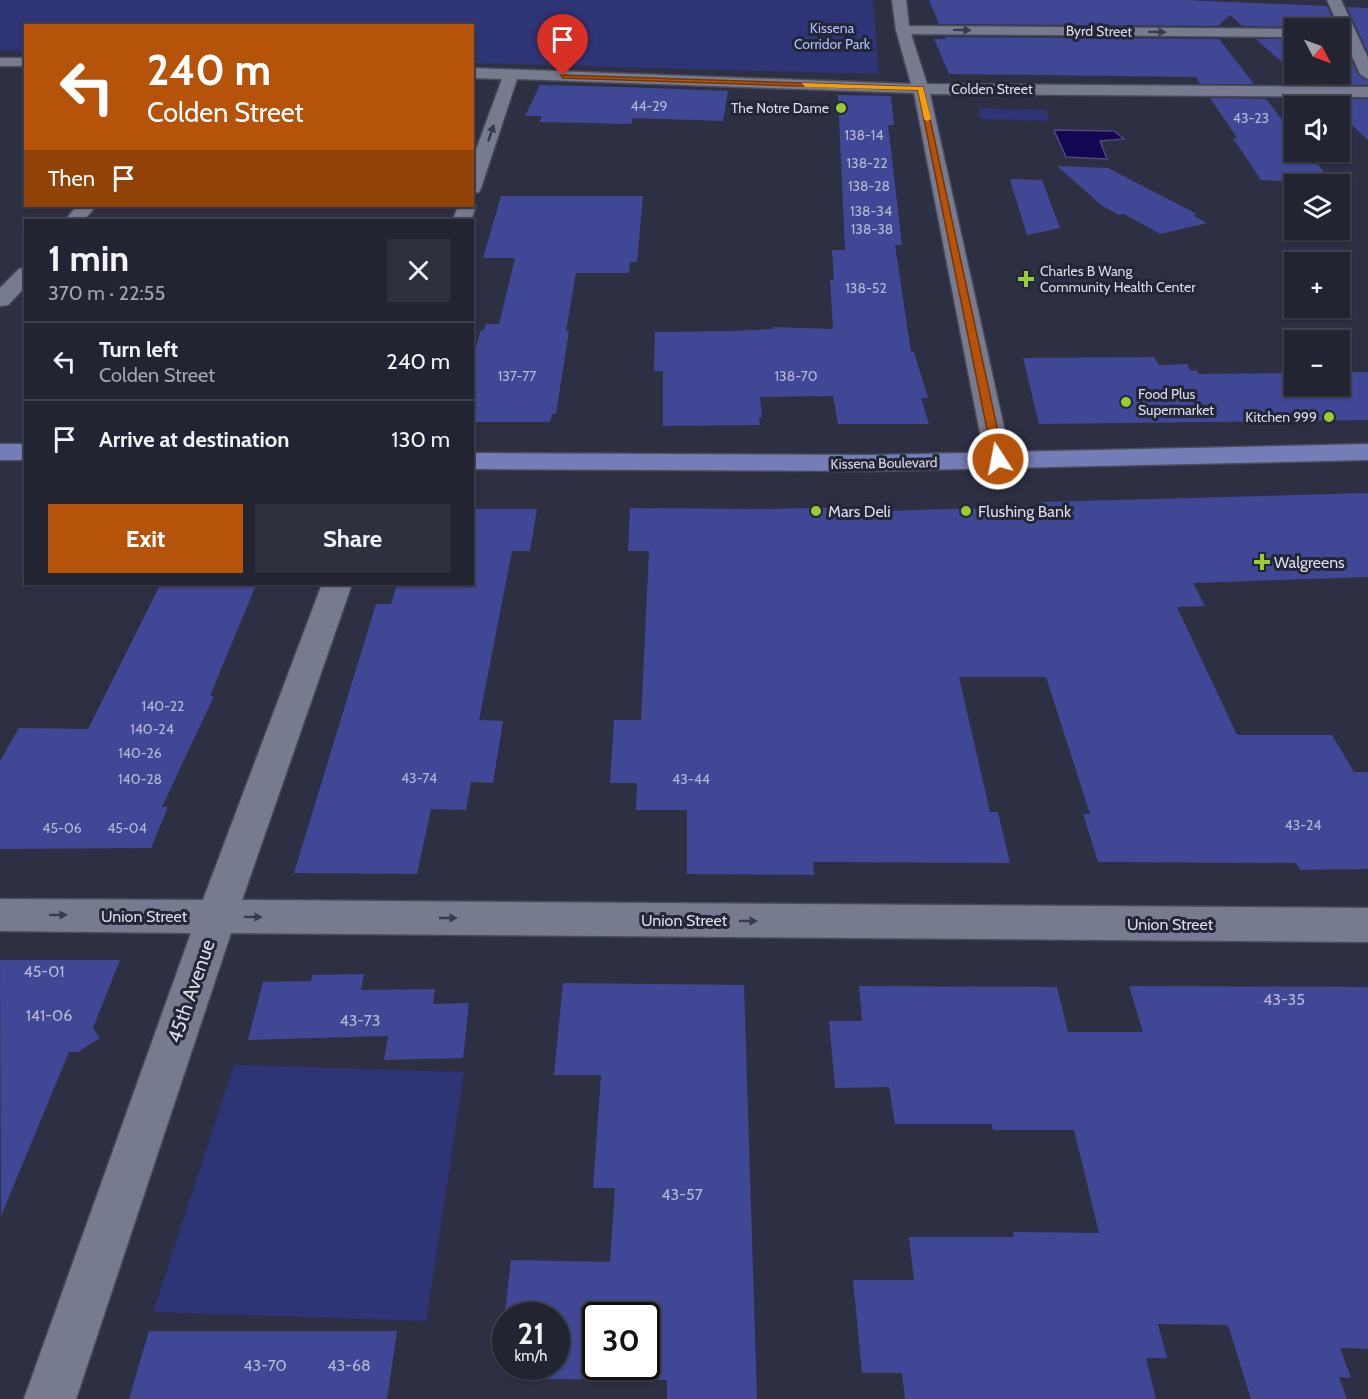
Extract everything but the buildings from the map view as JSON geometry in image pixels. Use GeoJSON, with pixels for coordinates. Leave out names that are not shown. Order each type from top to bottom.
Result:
{"type":"FeatureCollection","features":[{"type":"Feature","properties":{"kind":"main road"},"geometry":{"type":"LineString","coordinates":[[0,452],[24,452]]}},
{"type":"Feature","properties":{"kind":"main road","name":"Kissena Boulevard"},"geometry":{"type":"LineString","coordinates":[[474,461],[795,464],[1368,452]]}},
{"type":"Feature","properties":{"kind":"street"},"geometry":{"type":"LineString","coordinates":[[899,0],[903,30],[921,89],[998,459]]}},
{"type":"Feature","properties":{"kind":"street"},"geometry":{"type":"LineString","coordinates":[[1334,0],[1340,18]]}},
{"type":"Feature","properties":{"kind":"street","name":"Byrd Street"},"geometry":{"type":"LineString","coordinates":[[903,30],[1284,33]]}},
{"type":"Feature","properties":{"kind":"street"},"geometry":{"type":"LineString","coordinates":[[1350,43],[1368,74]]}},
{"type":"Feature","properties":{"kind":"street"},"geometry":{"type":"LineString","coordinates":[[0,62],[24,62]]}},
{"type":"Feature","properties":{"kind":"street","name":"Colden Street"},"geometry":{"type":"LineString","coordinates":[[474,74],[921,89],[1368,92]]}},
{"type":"Feature","properties":{"kind":"street"},"geometry":{"type":"LineString","coordinates":[[474,182],[511,75]]}},
{"type":"Feature","properties":{"kind":"street"},"geometry":{"type":"LineString","coordinates":[[75,219],[86,207]]}},
{"type":"Feature","properties":{"kind":"street"},"geometry":{"type":"LineString","coordinates":[[0,300],[24,275]]}},
{"type":"Feature","properties":{"kind":"street","name":"45th Avenue"},"geometry":{"type":"LineString","coordinates":[[50,1399],[217,916],[337,585]]}},
{"type":"Feature","properties":{"kind":"street","name":"Union Street"},"geometry":{"type":"LineString","coordinates":[[0,915],[1368,926]]}},
{"type":"Feature","properties":{"kind":"green space","name":"Kissena Corridor Park"},"geometry":{"type":"Polygon","coordinates":[[[0,0],[873,0],[879,74],[474,63],[474,24],[24,24],[24,51],[0,50],[0,0]]]}},
{"type":"Feature","properties":{"kind":"green space"},"geometry":{"type":"Polygon","coordinates":[[[978,108],[1046,110],[1049,121],[981,119],[978,108]]]}},
{"type":"Feature","properties":{"kind":"green space"},"geometry":{"type":"Polygon","coordinates":[[[234,1065],[464,1072],[426,1321],[153,1312],[234,1065]]]}},
{"type":"Feature","properties":{"kind":"shaded area"},"geometry":{"type":"Polygon","coordinates":[[[1054,130],[1114,131],[1124,139],[1100,141],[1107,159],[1066,157],[1054,130]]]}},
{"type":"Feature","properties":{"kind":"slow traffic"},"geometry":{"type":"LineString","coordinates":[[805,85],[921,89],[927,119]]}},
{"type":"Feature","properties":{"kind":"place","name":"The Notre Dame"},"geometry":{"type":"Point","coordinates":[841,108]}},
{"type":"Feature","properties":{"kind":"place","name":"Charles B Wang Community Health Center"},"geometry":{"type":"Point","coordinates":[1026,279]}},
{"type":"Feature","properties":{"kind":"place","name":"Food Plus Supermarket"},"geometry":{"type":"Point","coordinates":[1126,402]}},
{"type":"Feature","properties":{"kind":"place","name":"Kitchen 999"},"geometry":{"type":"Point","coordinates":[1329,417]}},
{"type":"Feature","properties":{"kind":"place","name":"Mars Deli"},"geometry":{"type":"Point","coordinates":[816,511]}},
{"type":"Feature","properties":{"kind":"place","name":"Flushing Bank"},"geometry":{"type":"Point","coordinates":[966,511]}},
{"type":"Feature","properties":{"kind":"place","name":"Walgreens"},"geometry":{"type":"Point","coordinates":[1262,562]}},
{"type":"Feature","properties":{"kind":"route"},"geometry":{"type":"LineString","coordinates":[[563,76],[921,89],[998,459]]}}]}
